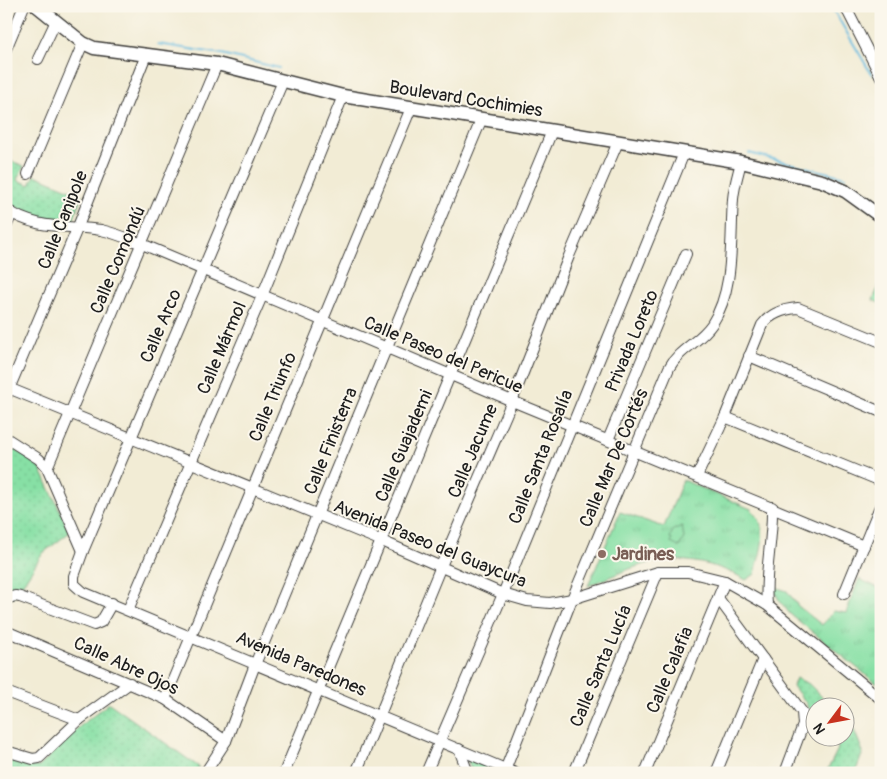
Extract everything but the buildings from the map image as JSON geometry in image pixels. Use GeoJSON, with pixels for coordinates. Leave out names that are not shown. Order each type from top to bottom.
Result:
{"type":"FeatureCollection","features":[{"type":"Feature","properties":{"kind":"main road","name":"Boulevard Cochimies"},"geometry":{"type":"LineString","coordinates":[[47,12],[83,43],[104,50],[217,64],[343,96],[741,162],[822,181],[845,191],[880,216]]}},
{"type":"Feature","properties":{"kind":"street"},"geometry":{"type":"LineString","coordinates":[[6,49],[24,6]]}},
{"type":"Feature","properties":{"kind":"street"},"geometry":{"type":"LineString","coordinates":[[845,6],[881,77]]}},
{"type":"Feature","properties":{"kind":"street"},"geometry":{"type":"LineString","coordinates":[[38,59],[47,12]]}},
{"type":"Feature","properties":{"kind":"street"},"geometry":{"type":"LineString","coordinates":[[28,174],[83,43]]}},
{"type":"Feature","properties":{"kind":"street","name":"Calle Canipole"},"geometry":{"type":"LineString","coordinates":[[7,391],[77,229],[146,55]]}},
{"type":"Feature","properties":{"kind":"street","name":"Calle Comondú"},"geometry":{"type":"LineString","coordinates":[[47,468],[217,64]]}},
{"type":"Feature","properties":{"kind":"street","name":"Calle Arco"},"geometry":{"type":"LineString","coordinates":[[74,584],[74,576],[83,552],[283,81]]}},
{"type":"Feature","properties":{"kind":"street","name":"Calle Mármol"},"geometry":{"type":"LineString","coordinates":[[128,610],[262,296],[343,96]]}},
{"type":"Feature","properties":{"kind":"street","name":"Calle Triunfo"},"geometry":{"type":"LineString","coordinates":[[165,699],[252,488],[324,322],[411,108]]}},
{"type":"Feature","properties":{"kind":"street","name":"Calle Finisterra"},"geometry":{"type":"LineString","coordinates":[[205,773],[226,741],[256,662],[482,118]]}},
{"type":"Feature","properties":{"kind":"street","name":"Calle Guajademi"},"geometry":{"type":"LineString","coordinates":[[284,773],[552,131]]}},
{"type":"Feature","properties":{"kind":"street","name":"Calle Jacume"},"geometry":{"type":"LineString","coordinates":[[356,773],[441,566],[512,402],[569,256],[618,142]]}},
{"type":"Feature","properties":{"kind":"street","name":"Calle Santa Rosalía"},"geometry":{"type":"LineString","coordinates":[[426,773],[503,594],[684,153]]}},
{"type":"Feature","properties":{"kind":"street","name":"Calle Mar De Cortés"},"geometry":{"type":"LineString","coordinates":[[508,771],[572,599],[673,360],[712,325],[721,305],[727,280],[733,197],[741,162]]}},
{"type":"Feature","properties":{"kind":"street"},"geometry":{"type":"LineString","coordinates":[[880,216],[881,201]]}},
{"type":"Feature","properties":{"kind":"street"},"geometry":{"type":"LineString","coordinates":[[6,227],[9,211]]}},
{"type":"Feature","properties":{"kind":"street","name":"Calle Paseo del Pericue"},"geometry":{"type":"LineString","coordinates":[[9,211],[32,222],[104,231],[142,244],[512,402],[697,476],[864,546]]}},
{"type":"Feature","properties":{"kind":"street","name":"Privada Loreto"},"geometry":{"type":"LineString","coordinates":[[608,440],[686,254]]}},
{"type":"Feature","properties":{"kind":"street"},"geometry":{"type":"LineString","coordinates":[[697,476],[725,417],[762,324],[778,312],[798,308],[881,342]]}},
{"type":"Feature","properties":{"kind":"street"},"geometry":{"type":"LineString","coordinates":[[749,356],[881,412]]}},
{"type":"Feature","properties":{"kind":"street","name":"Avenida Paseo del Guaycura"},"geometry":{"type":"LineString","coordinates":[[7,391],[70,414],[382,541],[503,594],[538,603],[572,599],[658,572],[688,572],[725,581],[767,605],[881,700]]}},
{"type":"Feature","properties":{"kind":"street"},"geometry":{"type":"LineString","coordinates":[[725,417],[881,481]]}},
{"type":"Feature","properties":{"kind":"street"},"geometry":{"type":"LineString","coordinates":[[6,438],[39,459],[47,468],[83,552]]}},
{"type":"Feature","properties":{"kind":"street"},"geometry":{"type":"LineString","coordinates":[[844,594],[881,504]]}},
{"type":"Feature","properties":{"kind":"street"},"geometry":{"type":"LineString","coordinates":[[767,605],[765,583],[772,524],[772,507]]}},
{"type":"Feature","properties":{"kind":"street","name":"Calle Santa Lucía"},"geometry":{"type":"LineString","coordinates":[[574,773],[658,572]]}},
{"type":"Feature","properties":{"kind":"street","name":"Calle Calafia"},"geometry":{"type":"LineString","coordinates":[[645,773],[725,581]]}},
{"type":"Feature","properties":{"kind":"street","name":"Avenida Paredones"},"geometry":{"type":"LineString","coordinates":[[74,584],[83,592],[256,662],[508,771]]}},
{"type":"Feature","properties":{"kind":"street"},"geometry":{"type":"LineString","coordinates":[[7,599],[15,596],[20,597],[94,625],[101,622],[112,603]]}},
{"type":"Feature","properties":{"kind":"street"},"geometry":{"type":"LineString","coordinates":[[718,598],[799,707],[804,718],[785,773]]}},
{"type":"Feature","properties":{"kind":"street","name":"Calle Abre Ojos"},"geometry":{"type":"LineString","coordinates":[[6,631],[165,699],[226,741]]}},
{"type":"Feature","properties":{"kind":"street"},"geometry":{"type":"LineString","coordinates":[[716,773],[763,659]]}},
{"type":"Feature","properties":{"kind":"street"},"geometry":{"type":"LineString","coordinates":[[6,750],[33,759],[44,755],[78,720],[130,683]]}},
{"type":"Feature","properties":{"kind":"street"},"geometry":{"type":"LineString","coordinates":[[6,692],[78,720]]}},
{"type":"Feature","properties":{"kind":"street"},"geometry":{"type":"LineString","coordinates":[[459,749],[468,773]]}},
{"type":"Feature","properties":{"kind":"green space"},"geometry":{"type":"Polygon","coordinates":[[[6,159],[24,166],[17,180],[30,185],[35,175],[82,195],[73,221],[42,218],[6,203],[6,159]]]}},
{"type":"Feature","properties":{"kind":"green space"},"geometry":{"type":"Polygon","coordinates":[[[881,281],[881,304],[873,300],[881,281]]]}},
{"type":"Feature","properties":{"kind":"green space"},"geometry":{"type":"Polygon","coordinates":[[[6,443],[39,466],[70,532],[43,553],[15,596],[6,599],[6,443]]]}},
{"type":"Feature","properties":{"kind":"green space"},"geometry":{"type":"Polygon","coordinates":[[[683,480],[751,509],[757,516],[761,524],[762,540],[755,574],[746,580],[710,565],[671,560],[638,566],[588,586],[620,512],[664,527],[683,480]]]}},
{"type":"Feature","properties":{"kind":"green space"},"geometry":{"type":"Polygon","coordinates":[[[682,526],[684,538],[679,547],[671,543],[672,539],[670,538],[673,530],[682,526]]]}},
{"type":"Feature","properties":{"kind":"green space"},"geometry":{"type":"Polygon","coordinates":[[[859,579],[881,589],[881,681],[876,683],[790,614],[779,600],[772,586],[787,591],[798,606],[822,625],[834,611],[846,613],[859,579]]]}},
{"type":"Feature","properties":{"kind":"green space"},"geometry":{"type":"Polygon","coordinates":[[[796,678],[809,684],[821,696],[804,696],[804,700],[793,686],[796,678]]]}},
{"type":"Feature","properties":{"kind":"green space"},"geometry":{"type":"Polygon","coordinates":[[[109,703],[199,767],[195,773],[6,773],[6,759],[39,767],[78,728],[109,703]]]}},
{"type":"Feature","properties":{"kind":"green space"},"geometry":{"type":"Polygon","coordinates":[[[854,730],[863,752],[855,773],[826,773],[838,749],[837,746],[854,746],[854,730]]]}},
{"type":"Feature","properties":{"kind":"green space"},"geometry":{"type":"Polygon","coordinates":[[[466,756],[500,771],[499,773],[472,773],[466,756]]]}},
{"type":"Feature","properties":{"kind":"waterway"},"geometry":{"type":"LineString","coordinates":[[831,6],[872,75]]}},
{"type":"Feature","properties":{"kind":"waterway"},"geometry":{"type":"LineString","coordinates":[[158,44],[222,54],[279,68]]}},
{"type":"Feature","properties":{"kind":"waterway"},"geometry":{"type":"LineString","coordinates":[[749,153],[845,177]]}},
{"type":"Feature","properties":{"kind":"place","name":"Jardines"},"geometry":{"type":"Point","coordinates":[602,554]}}]}
